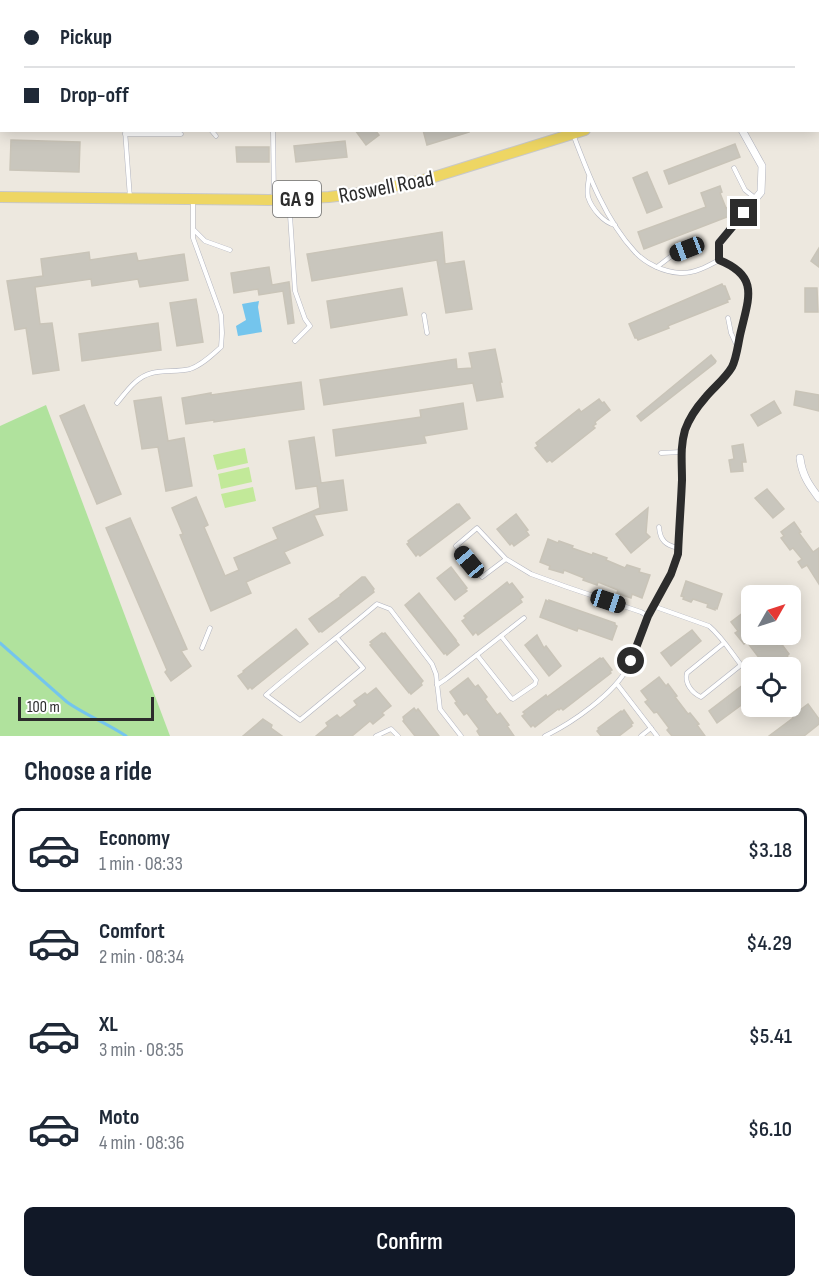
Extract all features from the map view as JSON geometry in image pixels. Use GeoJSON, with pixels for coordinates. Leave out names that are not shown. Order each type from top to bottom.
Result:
{"type":"FeatureCollection","features":[{"type":"Feature","properties":{"kind":"main road","name":"Roswell Road"},"geometry":{"type":"LineString","coordinates":[[0,197],[274,200],[329,197],[368,192],[431,178],[555,135],[569,134]]}},
{"type":"Feature","properties":{"kind":"street"},"geometry":{"type":"LineString","coordinates":[[719,260],[719,243],[761,192],[762,166],[743,132]]}},
{"type":"Feature","properties":{"kind":"street"},"geometry":{"type":"LineString","coordinates":[[800,458],[801,470],[805,479],[819,498]]}},
{"type":"Feature","properties":{"kind":"lane"},"geometry":{"type":"LineString","coordinates":[[130,199],[125,132],[181,134]]}},
{"type":"Feature","properties":{"kind":"lane"},"geometry":{"type":"LineString","coordinates":[[213,132],[216,136]]}},
{"type":"Feature","properties":{"kind":"lane"},"geometry":{"type":"LineString","coordinates":[[273,132],[274,200]]}},
{"type":"Feature","properties":{"kind":"lane"},"geometry":{"type":"LineString","coordinates":[[545,736],[567,725],[606,694],[627,670],[648,616],[676,562],[682,479],[681,446],[686,427],[704,399],[732,366],[749,298],[747,282],[740,271],[732,265],[719,260],[703,268],[682,273],[657,268],[636,254],[615,225],[569,134]]}},
{"type":"Feature","properties":{"kind":"lane"},"geometry":{"type":"LineString","coordinates":[[734,168],[745,190],[756,199]]}},
{"type":"Feature","properties":{"kind":"lane"},"geometry":{"type":"LineString","coordinates":[[589,176],[588,196],[608,224],[615,225]]}},
{"type":"Feature","properties":{"kind":"lane"},"geometry":{"type":"LineString","coordinates":[[117,404],[132,385],[142,377],[153,373],[191,369],[221,347],[221,315],[193,238],[193,199]]}},
{"type":"Feature","properties":{"kind":"lane"},"geometry":{"type":"LineString","coordinates":[[289,199],[295,291],[305,319],[310,326],[295,341]]}},
{"type":"Feature","properties":{"kind":"lane"},"geometry":{"type":"LineString","coordinates":[[596,209],[604,205]]}},
{"type":"Feature","properties":{"kind":"lane"},"geometry":{"type":"LineString","coordinates":[[193,229],[206,241],[230,250]]}},
{"type":"Feature","properties":{"kind":"lane"},"geometry":{"type":"LineString","coordinates":[[657,268],[674,254],[700,244]]}},
{"type":"Feature","properties":{"kind":"lane"},"geometry":{"type":"LineString","coordinates":[[424,315],[427,333]]}},
{"type":"Feature","properties":{"kind":"lane"},"geometry":{"type":"LineString","coordinates":[[728,318],[737,346]]}},
{"type":"Feature","properties":{"kind":"lane"},"geometry":{"type":"LineString","coordinates":[[661,453],[681,452]]}},
{"type":"Feature","properties":{"kind":"lane"},"geometry":{"type":"LineString","coordinates":[[659,527],[662,540],[667,545],[678,548]]}},
{"type":"Feature","properties":{"kind":"lane"},"geometry":{"type":"LineString","coordinates":[[506,559],[482,577],[456,546],[477,528],[506,559],[531,574],[648,616]]}},
{"type":"Feature","properties":{"kind":"lane"},"geometry":{"type":"LineString","coordinates":[[336,638],[363,668],[325,700],[300,720],[266,694],[377,604],[390,609],[432,664],[436,674],[440,709],[461,736]]}},
{"type":"Feature","properties":{"kind":"lane"},"geometry":{"type":"LineString","coordinates":[[653,606],[709,626],[716,631],[741,665],[701,697],[686,682],[687,673],[724,643]]}},
{"type":"Feature","properties":{"kind":"lane"},"geometry":{"type":"LineString","coordinates":[[437,685],[524,618]]}},
{"type":"Feature","properties":{"kind":"lane"},"geometry":{"type":"LineString","coordinates":[[202,648],[210,628]]}},
{"type":"Feature","properties":{"kind":"lane"},"geometry":{"type":"LineString","coordinates":[[477,655],[513,699],[535,684],[536,680],[501,636]]}},
{"type":"Feature","properties":{"kind":"lane"},"geometry":{"type":"LineString","coordinates":[[616,684],[657,736]]}},
{"type":"Feature","properties":{"kind":"lane"},"geometry":{"type":"LineString","coordinates":[[641,736],[651,728]]}},
{"type":"Feature","properties":{"kind":"lane"},"geometry":{"type":"LineString","coordinates":[[376,736],[391,729],[398,736]]}},
{"type":"Feature","properties":{"kind":"green space"},"geometry":{"type":"Polygon","coordinates":[[[46,405],[170,736],[0,736],[0,426],[46,405]]]}},
{"type":"Feature","properties":{"kind":"green space"},"geometry":{"type":"Polygon","coordinates":[[[245,448],[248,463],[217,470],[213,455],[245,448]]]}},
{"type":"Feature","properties":{"kind":"green space"},"geometry":{"type":"Polygon","coordinates":[[[249,467],[252,482],[221,489],[218,474],[249,467]]]}},
{"type":"Feature","properties":{"kind":"green space"},"geometry":{"type":"Polygon","coordinates":[[[253,487],[256,501],[225,508],[221,494],[253,487]]]}},
{"type":"Feature","properties":{"kind":"water"},"geometry":{"type":"Polygon","coordinates":[[[259,301],[262,332],[238,336],[236,326],[246,320],[242,304],[259,301]]]}},
{"type":"Feature","properties":{"kind":"building"},"geometry":{"type":"Polygon","coordinates":[[[356,132],[377,132],[379,135],[366,145],[356,132]]]}},
{"type":"Feature","properties":{"kind":"building"},"geometry":{"type":"Polygon","coordinates":[[[424,132],[469,132],[427,145],[424,132]]]}},
{"type":"Feature","properties":{"kind":"building"},"geometry":{"type":"Polygon","coordinates":[[[11,140],[80,142],[79,172],[10,170],[11,140]]]}},
{"type":"Feature","properties":{"kind":"building"},"geometry":{"type":"Polygon","coordinates":[[[345,141],[347,157],[296,162],[294,146],[345,141]]]}},
{"type":"Feature","properties":{"kind":"building"},"geometry":{"type":"Polygon","coordinates":[[[735,144],[740,157],[669,184],[664,171],[735,144]]]}},
{"type":"Feature","properties":{"kind":"building"},"geometry":{"type":"Polygon","coordinates":[[[236,147],[269,147],[269,162],[237,162],[236,147]]]}},
{"type":"Feature","properties":{"kind":"building"},"geometry":{"type":"Polygon","coordinates":[[[647,172],[662,207],[647,213],[633,178],[647,172]]]}},
{"type":"Feature","properties":{"kind":"building"},"geometry":{"type":"Polygon","coordinates":[[[720,186],[722,192],[720,193],[726,208],[729,207],[732,215],[644,249],[638,232],[706,207],[701,193],[720,186]]]}},
{"type":"Feature","properties":{"kind":"building"},"geometry":{"type":"Polygon","coordinates":[[[442,232],[445,264],[464,261],[472,309],[446,313],[437,260],[312,281],[307,254],[442,232]]]}},
{"type":"Feature","properties":{"kind":"building"},"geometry":{"type":"Polygon","coordinates":[[[819,248],[819,267],[811,261],[819,248]]]}},
{"type":"Feature","properties":{"kind":"building"},"geometry":{"type":"Polygon","coordinates":[[[89,252],[90,260],[136,253],[138,261],[184,254],[188,280],[140,287],[138,279],[92,286],[91,279],[35,287],[40,324],[52,323],[59,370],[33,374],[26,328],[15,330],[7,281],[43,276],[41,259],[89,252]]]}},
{"type":"Feature","properties":{"kind":"building"},"geometry":{"type":"Polygon","coordinates":[[[269,267],[272,285],[289,282],[294,323],[288,324],[283,291],[259,295],[258,289],[234,293],[231,273],[269,267]]]}},
{"type":"Feature","properties":{"kind":"building"},"geometry":{"type":"Polygon","coordinates":[[[722,284],[730,299],[727,300],[728,302],[651,335],[638,340],[635,338],[629,324],[722,284]]]}},
{"type":"Feature","properties":{"kind":"building"},"geometry":{"type":"Polygon","coordinates":[[[402,288],[407,315],[331,328],[327,301],[402,288]]]}},
{"type":"Feature","properties":{"kind":"building"},"geometry":{"type":"Polygon","coordinates":[[[805,288],[817,288],[818,312],[805,312],[805,288]]]}},
{"type":"Feature","properties":{"kind":"building"},"geometry":{"type":"Polygon","coordinates":[[[196,299],[203,342],[177,346],[170,303],[196,299]]]}},
{"type":"Feature","properties":{"kind":"building"},"geometry":{"type":"Polygon","coordinates":[[[158,323],[161,350],[82,361],[79,334],[158,323]]]}},
{"type":"Feature","properties":{"kind":"building"},"geometry":{"type":"Polygon","coordinates":[[[495,349],[503,397],[477,401],[473,383],[324,405],[320,380],[456,359],[457,369],[472,368],[469,353],[495,349]]]}},
{"type":"Feature","properties":{"kind":"building"},"geometry":{"type":"Polygon","coordinates":[[[711,355],[715,363],[641,421],[637,416],[711,355]]]}},
{"type":"Feature","properties":{"kind":"building"},"geometry":{"type":"Polygon","coordinates":[[[301,382],[304,409],[186,424],[182,398],[301,382]]]}},
{"type":"Feature","properties":{"kind":"building"},"geometry":{"type":"Polygon","coordinates":[[[796,391],[819,395],[819,411],[794,405],[796,391]]]}},
{"type":"Feature","properties":{"kind":"building"},"geometry":{"type":"Polygon","coordinates":[[[161,397],[168,441],[184,438],[192,486],[166,491],[158,447],[142,449],[134,401],[161,397]]]}},
{"type":"Feature","properties":{"kind":"building"},"geometry":{"type":"Polygon","coordinates":[[[599,399],[610,410],[595,422],[593,426],[595,428],[552,462],[550,460],[547,462],[535,448],[538,446],[536,443],[579,409],[581,412],[599,399]]]}},
{"type":"Feature","properties":{"kind":"building"},"geometry":{"type":"Polygon","coordinates":[[[774,401],[781,413],[758,426],[751,415],[774,401]]]}},
{"type":"Feature","properties":{"kind":"building"},"geometry":{"type":"Polygon","coordinates":[[[463,403],[467,429],[424,436],[426,443],[336,456],[333,430],[421,417],[420,410],[463,403]]]}},
{"type":"Feature","properties":{"kind":"building"},"geometry":{"type":"Polygon","coordinates":[[[84,405],[121,494],[97,504],[60,416],[84,405]]]}},
{"type":"Feature","properties":{"kind":"building"},"geometry":{"type":"Polygon","coordinates":[[[314,437],[321,483],[343,480],[347,510],[314,515],[323,535],[284,552],[290,563],[246,582],[251,593],[211,611],[180,535],[183,534],[172,508],[196,497],[208,525],[204,527],[225,576],[239,570],[234,558],[278,539],[273,528],[320,508],[317,486],[296,489],[289,441],[314,437]]]}},
{"type":"Feature","properties":{"kind":"building"},"geometry":{"type":"Polygon","coordinates":[[[743,444],[746,462],[742,462],[743,471],[731,472],[729,460],[734,459],[732,446],[743,444]]]}},
{"type":"Feature","properties":{"kind":"building"},"geometry":{"type":"Polygon","coordinates":[[[767,489],[784,509],[773,518],[755,498],[767,489]]]}},
{"type":"Feature","properties":{"kind":"building"},"geometry":{"type":"Polygon","coordinates":[[[457,504],[470,518],[420,556],[418,554],[416,556],[407,544],[408,541],[457,504]]]}},
{"type":"Feature","properties":{"kind":"building"},"geometry":{"type":"Polygon","coordinates":[[[648,508],[646,533],[650,537],[631,553],[616,534],[648,508]]]}},
{"type":"Feature","properties":{"kind":"building"},"geometry":{"type":"Polygon","coordinates":[[[516,514],[529,535],[514,546],[512,543],[510,545],[497,529],[516,514]]]}},
{"type":"Feature","properties":{"kind":"building"},"geometry":{"type":"Polygon","coordinates":[[[130,518],[187,649],[181,651],[191,666],[171,681],[165,672],[167,670],[106,528],[130,518]]]}},
{"type":"Feature","properties":{"kind":"building"},"geometry":{"type":"Polygon","coordinates":[[[794,522],[813,552],[819,548],[819,584],[807,565],[802,568],[798,562],[802,559],[793,548],[790,550],[781,538],[784,536],[781,532],[794,522]]]}},
{"type":"Feature","properties":{"kind":"building"},"geometry":{"type":"Polygon","coordinates":[[[548,539],[607,558],[606,560],[625,568],[627,565],[640,569],[639,572],[650,575],[642,598],[632,594],[631,598],[617,593],[618,590],[598,582],[597,585],[583,580],[584,578],[564,570],[563,573],[549,569],[550,566],[540,562],[548,539]]]}},
{"type":"Feature","properties":{"kind":"building"},"geometry":{"type":"Polygon","coordinates":[[[451,567],[467,588],[465,589],[467,591],[455,600],[437,578],[451,567]]]}},
{"type":"Feature","properties":{"kind":"building"},"geometry":{"type":"Polygon","coordinates":[[[362,577],[365,577],[374,592],[319,632],[309,619],[341,596],[362,577]]]}},
{"type":"Feature","properties":{"kind":"building"},"geometry":{"type":"Polygon","coordinates":[[[686,581],[722,594],[717,609],[707,607],[708,604],[693,599],[691,602],[683,599],[684,597],[681,596],[686,581]]]}},
{"type":"Feature","properties":{"kind":"building"},"geometry":{"type":"Polygon","coordinates":[[[507,582],[509,585],[512,583],[523,597],[520,599],[522,602],[478,635],[476,632],[473,635],[462,621],[466,618],[464,616],[507,582]]]}},
{"type":"Feature","properties":{"kind":"building"},"geometry":{"type":"Polygon","coordinates":[[[419,593],[459,645],[447,655],[405,605],[419,593]]]}},
{"type":"Feature","properties":{"kind":"building"},"geometry":{"type":"Polygon","coordinates":[[[546,600],[615,623],[617,626],[612,640],[578,628],[577,631],[540,617],[546,600]]]}},
{"type":"Feature","properties":{"kind":"building"},"geometry":{"type":"Polygon","coordinates":[[[741,614],[741,640],[735,633],[738,631],[731,622],[741,614]]]}},
{"type":"Feature","properties":{"kind":"building"},"geometry":{"type":"Polygon","coordinates":[[[296,629],[308,644],[252,689],[250,687],[248,689],[238,676],[296,629]]]}},
{"type":"Feature","properties":{"kind":"building"},"geometry":{"type":"Polygon","coordinates":[[[692,630],[701,641],[671,666],[661,653],[692,630]]]}},
{"type":"Feature","properties":{"kind":"building"},"geometry":{"type":"Polygon","coordinates":[[[385,633],[423,681],[422,685],[411,694],[370,645],[372,644],[370,642],[385,633]]]}},
{"type":"Feature","properties":{"kind":"building"},"geometry":{"type":"Polygon","coordinates":[[[537,635],[544,648],[546,646],[561,666],[549,676],[525,645],[537,635]]]}},
{"type":"Feature","properties":{"kind":"building"},"geometry":{"type":"Polygon","coordinates":[[[749,645],[782,645],[789,654],[788,657],[758,657],[749,645]]]}},
{"type":"Feature","properties":{"kind":"building"},"geometry":{"type":"Polygon","coordinates":[[[603,658],[612,670],[611,673],[563,710],[558,709],[535,727],[533,725],[531,727],[522,716],[525,714],[523,712],[603,658]]]}},
{"type":"Feature","properties":{"kind":"building"},"geometry":{"type":"Polygon","coordinates":[[[659,677],[666,686],[668,684],[688,714],[690,713],[699,724],[697,725],[705,736],[672,736],[657,712],[654,713],[645,702],[648,700],[641,691],[659,677]]]}},
{"type":"Feature","properties":{"kind":"building"},"geometry":{"type":"Polygon","coordinates":[[[468,678],[475,687],[478,685],[487,697],[485,699],[497,715],[500,713],[514,736],[480,736],[477,731],[479,729],[467,713],[464,715],[450,692],[468,678]]]}},
{"type":"Feature","properties":{"kind":"building"},"geometry":{"type":"Polygon","coordinates":[[[741,686],[741,705],[717,723],[709,711],[741,686]]]}},
{"type":"Feature","properties":{"kind":"building"},"geometry":{"type":"Polygon","coordinates":[[[376,688],[391,706],[373,724],[370,721],[352,736],[316,736],[328,726],[326,723],[337,715],[340,718],[357,705],[354,701],[376,688]]]}},
{"type":"Feature","properties":{"kind":"building"},"geometry":{"type":"Polygon","coordinates":[[[808,704],[819,719],[819,724],[804,736],[769,736],[792,717],[801,717],[801,709],[808,704]]]}},
{"type":"Feature","properties":{"kind":"building"},"geometry":{"type":"Polygon","coordinates":[[[414,708],[416,711],[418,709],[439,736],[415,736],[403,721],[403,717],[414,708]]]}},
{"type":"Feature","properties":{"kind":"building"},"geometry":{"type":"Polygon","coordinates":[[[624,710],[633,723],[632,726],[619,736],[601,736],[597,731],[598,728],[624,710]]]}},
{"type":"Feature","properties":{"kind":"building"},"geometry":{"type":"Polygon","coordinates":[[[263,719],[282,736],[243,736],[263,719]]]}},
{"type":"Feature","properties":{"kind":"waterway"},"geometry":{"type":"LineString","coordinates":[[0,643],[67,702],[126,736]]}},
{"type":"Feature","properties":{"kind":"route"},"geometry":{"type":"LineString","coordinates":[[631,661],[648,616],[671,574],[678,554],[682,479],[681,446],[686,427],[704,399],[732,366],[749,298],[747,282],[740,271],[719,260],[719,243],[744,213]]}}]}
